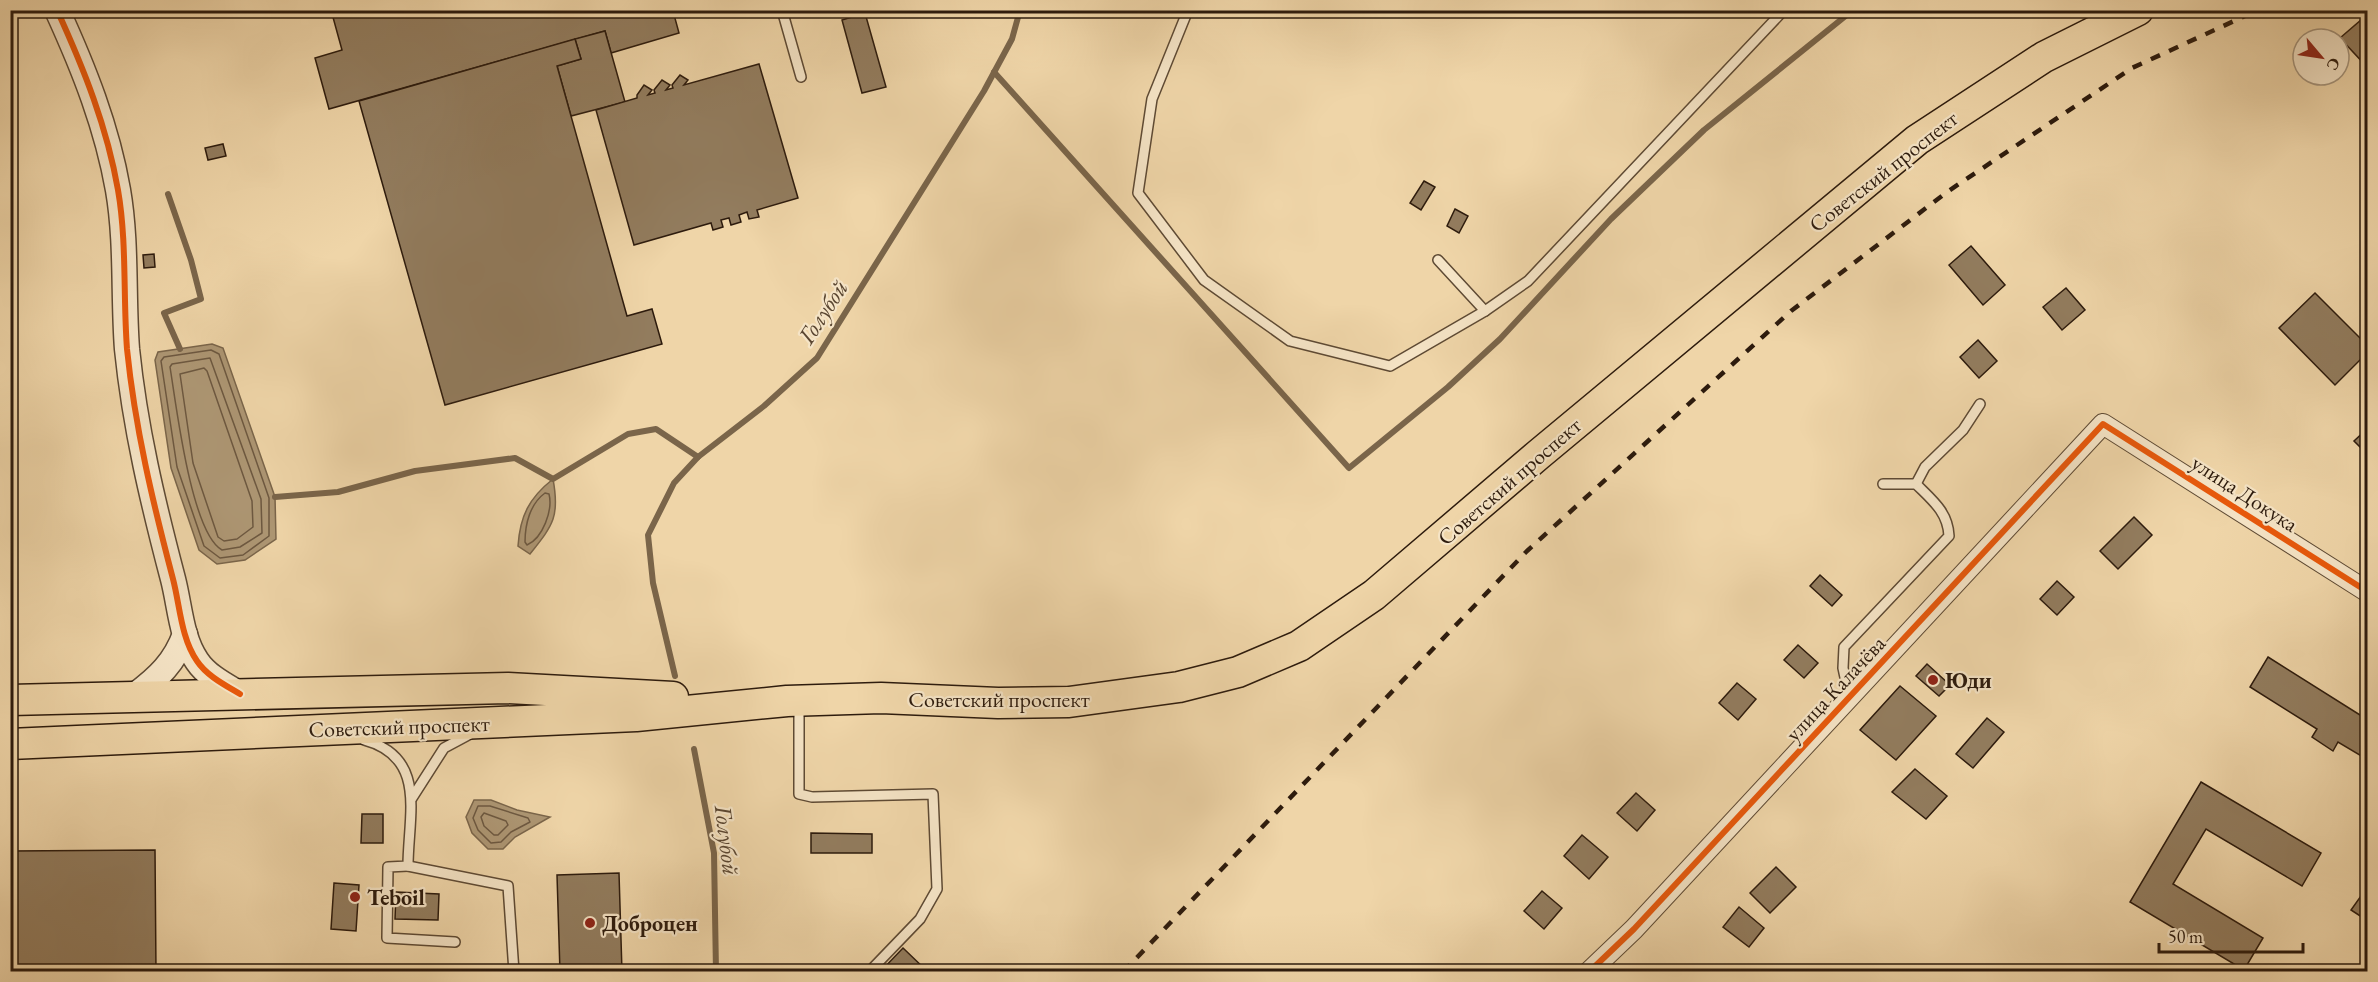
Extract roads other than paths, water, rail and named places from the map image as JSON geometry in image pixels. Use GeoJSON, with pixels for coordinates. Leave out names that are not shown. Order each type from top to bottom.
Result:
{"type":"FeatureCollection","features":[{"type":"Feature","properties":{"kind":"main road","name":"Советский проспект"},"geometry":{"type":"LineString","coordinates":[[10,744],[636,716],[793,701],[881,698],[998,703],[1069,702],[1179,687],[1238,672],[1299,646],[1374,595],[1538,455],[1917,140],[2044,57],[2138,10]]}},
{"type":"Feature","properties":{"kind":"main road","name":"Советский проспект"},"geometry":{"type":"LineString","coordinates":[[10,700],[135,695],[508,688],[793,701]]}},
{"type":"Feature","properties":{"kind":"street"},"geometry":{"type":"LineString","coordinates":[[57,10],[84,70],[107,137],[118,192],[127,346],[135,420],[148,485],[185,634],[197,662],[222,684],[240,694]]}},
{"type":"Feature","properties":{"kind":"street","name":"улица Докука"},"geometry":{"type":"LineString","coordinates":[[2103,424],[2367,592]]}},
{"type":"Feature","properties":{"kind":"street","name":"улица Калачёва"},"geometry":{"type":"LineString","coordinates":[[1589,972],[1634,929],[1850,699],[2103,424]]}},
{"type":"Feature","properties":{"kind":"street"},"geometry":{"type":"LineString","coordinates":[[135,695],[159,677],[172,662],[185,634]]}},
{"type":"Feature","properties":{"kind":"lane"},"geometry":{"type":"LineString","coordinates":[[782,10],[801,77]]}},
{"type":"Feature","properties":{"kind":"lane"},"geometry":{"type":"LineString","coordinates":[[1188,10],[1152,99],[1138,193],[1204,280],[1290,340],[1390,366],[1485,311],[1528,281],[1784,10]]}},
{"type":"Feature","properties":{"kind":"lane"},"geometry":{"type":"LineString","coordinates":[[1438,260],[1485,311]]}},
{"type":"Feature","properties":{"kind":"lane"},"geometry":{"type":"LineString","coordinates":[[1916,484],[1925,467],[1964,430],[1980,404]]}},
{"type":"Feature","properties":{"kind":"lane"},"geometry":{"type":"LineString","coordinates":[[1850,699],[1842,668],[1844,647],[1949,536],[1949,524],[1944,512],[1916,484],[1883,484]]}},
{"type":"Feature","properties":{"kind":"lane"},"geometry":{"type":"LineString","coordinates":[[793,701],[799,794],[812,796],[933,794],[937,889],[920,919],[869,972]]}},
{"type":"Feature","properties":{"kind":"lane"},"geometry":{"type":"LineString","coordinates":[[412,798],[444,748],[493,722]]}},
{"type":"Feature","properties":{"kind":"lane"},"geometry":{"type":"LineString","coordinates":[[327,730],[389,748],[405,771],[412,798],[408,866]]}},
{"type":"Feature","properties":{"kind":"lane"},"geometry":{"type":"LineString","coordinates":[[455,942],[387,938],[388,867],[408,866],[508,886],[514,972]]}},
{"type":"Feature","properties":{"kind":"water"},"geometry":{"type":"Polygon","coordinates":[[[212,344],[223,348],[275,497],[276,539],[245,560],[217,564],[199,550],[171,468],[155,360],[158,352],[212,344]]]}},
{"type":"Feature","properties":{"kind":"water"},"geometry":{"type":"Polygon","coordinates":[[[553,479],[556,503],[553,520],[530,554],[518,546],[521,526],[527,508],[538,493],[553,479]]]}},
{"type":"Feature","properties":{"kind":"water"},"geometry":{"type":"Polygon","coordinates":[[[474,800],[491,800],[517,810],[550,817],[515,837],[503,849],[488,849],[472,833],[466,817],[474,800]]]}},
{"type":"Feature","properties":{"kind":"waterway","name":"Голубой"},"geometry":{"type":"LineString","coordinates":[[675,676],[653,583],[648,535],[674,483],[698,457],[764,406],[817,358],[984,91],[1012,39],[1020,10]]}},
{"type":"Feature","properties":{"kind":"waterway"},"geometry":{"type":"LineString","coordinates":[[994,72],[1349,468],[1448,387],[1500,339],[1611,219],[1704,130],[1853,10]]}},
{"type":"Feature","properties":{"kind":"waterway"},"geometry":{"type":"LineString","coordinates":[[168,194],[191,260],[201,299],[164,313],[180,349]]}},
{"type":"Feature","properties":{"kind":"waterway"},"geometry":{"type":"LineString","coordinates":[[275,497],[338,492],[415,471],[515,458],[553,479],[628,434],[656,429],[698,457]]}},
{"type":"Feature","properties":{"kind":"waterway","name":"Голубой"},"geometry":{"type":"LineString","coordinates":[[694,749],[714,853],[716,972]]}},
{"type":"Feature","properties":{"kind":"railway"},"geometry":{"type":"LineString","coordinates":[[1123,972],[1527,551],[1791,311],[1947,192],[2132,68],[2258,10]]}},
{"type":"Feature","properties":{"kind":"place","name":"Юди"},"geometry":{"type":"Point","coordinates":[1933,680]}},
{"type":"Feature","properties":{"kind":"place","name":"Teboil"},"geometry":{"type":"Point","coordinates":[355,897]}},
{"type":"Feature","properties":{"kind":"place","name":"Доброцен"},"geometry":{"type":"Point","coordinates":[590,923]}}]}
